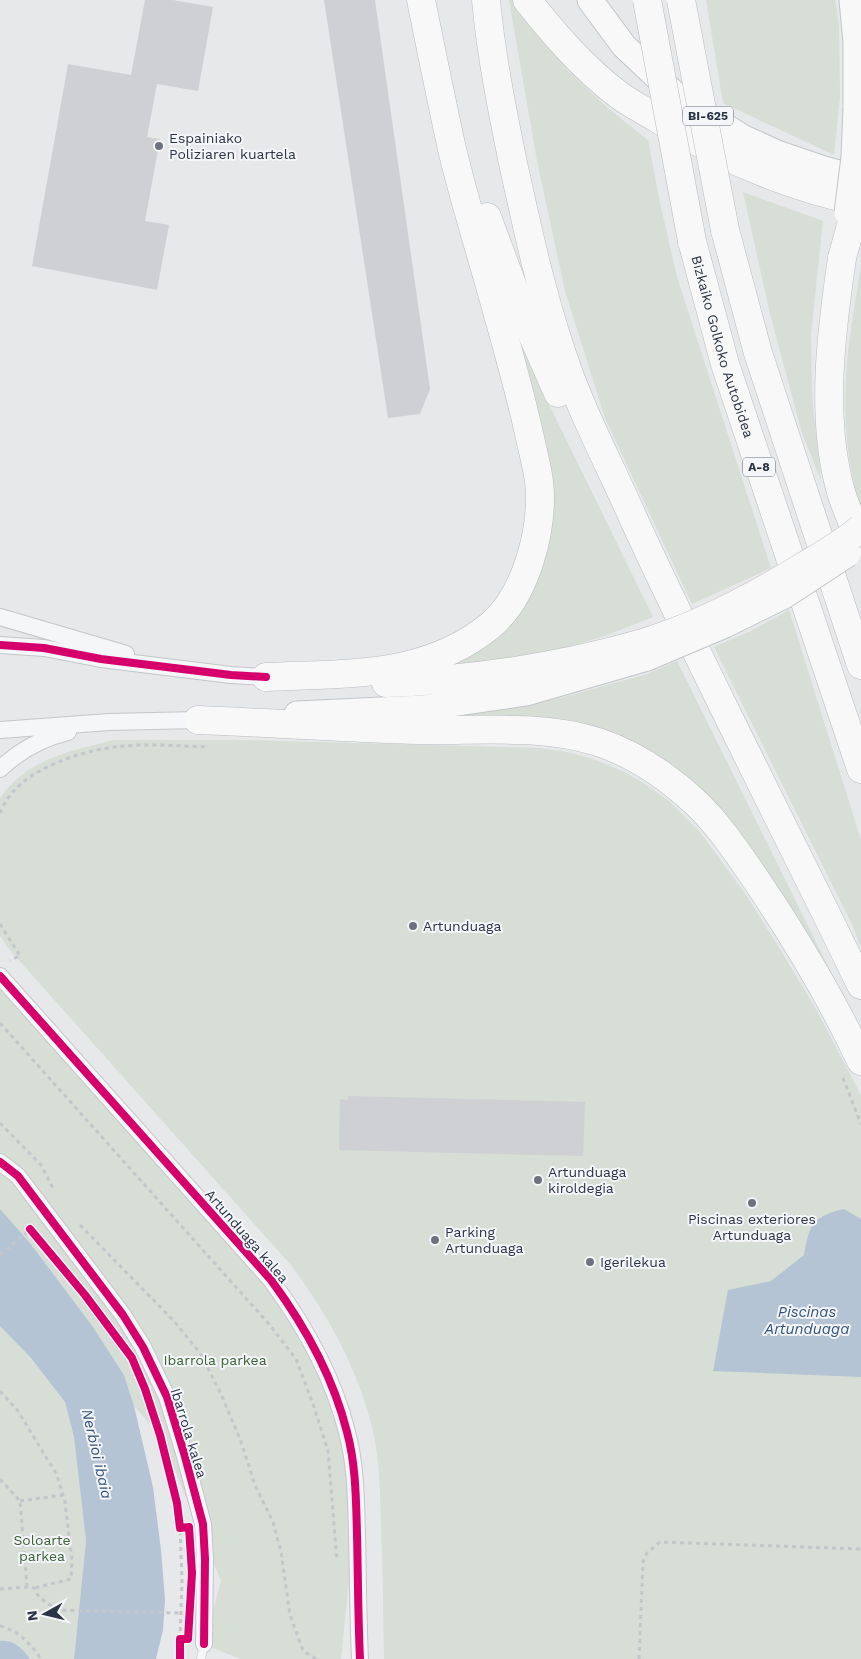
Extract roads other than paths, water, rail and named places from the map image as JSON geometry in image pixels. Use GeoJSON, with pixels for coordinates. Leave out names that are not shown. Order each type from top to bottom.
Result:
{"type":"FeatureCollection","features":[{"type":"Feature","properties":{"kind":"highway"},"geometry":{"type":"LineString","coordinates":[[486,0],[497,79],[528,232],[554,330],[584,410],[673,605],[861,985]]}},
{"type":"Feature","properties":{"kind":"highway","name":"Bizkaiko Golkoko Autobidea"},"geometry":{"type":"LineString","coordinates":[[647,0],[692,241],[728,373],[861,769]]}},
{"type":"Feature","properties":{"kind":"highway","name":"A-8"},"geometry":{"type":"LineString","coordinates":[[681,0],[725,230],[758,352],[861,665]]}},
{"type":"Feature","properties":{"kind":"highway"},"geometry":{"type":"LineString","coordinates":[[422,5],[482,202],[522,312],[572,423],[621,516],[673,605]]}},
{"type":"Feature","properties":{"kind":"highway"},"geometry":{"type":"LineString","coordinates":[[266,677],[377,672],[417,664],[442,655],[470,640],[485,629],[511,604],[525,572],[538,534],[539,482],[525,415],[452,150],[422,5]]}},
{"type":"Feature","properties":{"kind":"highway"},"geometry":{"type":"LineString","coordinates":[[534,9],[586,66],[620,96],[690,139],[772,177],[826,194],[861,202]]}},
{"type":"Feature","properties":{"kind":"highway"},"geometry":{"type":"LineString","coordinates":[[861,189],[842,258],[832,324],[830,369],[832,436],[835,463],[841,493],[861,544]]}},
{"type":"Feature","properties":{"kind":"highway"},"geometry":{"type":"LineString","coordinates":[[266,677],[315,684],[443,681],[531,669],[607,653],[645,650],[778,582],[847,540],[861,528]]}},
{"type":"Feature","properties":{"kind":"highway"},"geometry":{"type":"LineString","coordinates":[[198,720],[420,730],[540,731],[598,742],[630,755],[651,767],[680,788],[714,821],[760,885],[832,1003],[851,1067]]}},
{"type":"Feature","properties":{"kind":"main road","name":"BI-625"},"geometry":{"type":"LineString","coordinates":[[590,0],[624,46],[679,98],[742,137],[768,149],[824,169],[861,179]]}},
{"type":"Feature","properties":{"kind":"main road"},"geometry":{"type":"LineString","coordinates":[[842,258],[854,157],[856,109],[856,42],[852,0]]}},
{"type":"Feature","properties":{"kind":"main road"},"geometry":{"type":"LineString","coordinates":[[198,720],[423,708],[526,693],[645,650],[725,625],[784,596],[861,544]]}},
{"type":"Feature","properties":{"kind":"street"},"geometry":{"type":"LineString","coordinates":[[0,617],[179,669]]}},
{"type":"Feature","properties":{"kind":"street"},"geometry":{"type":"LineString","coordinates":[[0,644],[44,648],[101,659],[179,669],[266,677]]}},
{"type":"Feature","properties":{"kind":"street"},"geometry":{"type":"LineString","coordinates":[[0,730],[109,722],[198,720]]}},
{"type":"Feature","properties":{"kind":"street"},"geometry":{"type":"LineString","coordinates":[[0,769],[12,758],[55,735],[109,722]]}},
{"type":"Feature","properties":{"kind":"street","name":"Artunduaga kalea"},"geometry":{"type":"LineString","coordinates":[[3,969],[271,1280],[297,1317],[319,1356],[335,1392],[346,1426],[354,1470],[360,1659]]}},
{"type":"Feature","properties":{"kind":"street","name":"Ibarrola kalea"},"geometry":{"type":"LineString","coordinates":[[0,1162],[18,1176],[123,1315],[144,1347],[166,1397],[184,1453],[203,1524],[205,1559],[202,1651]]}},
{"type":"Feature","properties":{"kind":"water","name":"Nerbioi ibaia"},"geometry":{"type":"Polygon","coordinates":[[[0,1209],[30,1243],[93,1327],[124,1375],[134,1406],[153,1487],[161,1550],[165,1600],[163,1630],[156,1659],[74,1659],[86,1541],[74,1437],[65,1402],[31,1358],[0,1326],[0,1209]]]}},
{"type":"Feature","properties":{"kind":"water","name":"Piscinas Artunduaga"},"geometry":{"type":"Polygon","coordinates":[[[844,1209],[861,1219],[861,1377],[713,1371],[728,1290],[771,1281],[804,1255],[808,1236],[814,1223],[825,1215],[844,1209]]]}},
{"type":"Feature","properties":{"kind":"water"},"geometry":{"type":"Polygon","coordinates":[[[0,1641],[13,1643],[30,1659],[0,1659],[0,1641]]]}},
{"type":"Feature","properties":{"kind":"place","name":"Espainiako Poliziaren kuartela"},"geometry":{"type":"Point","coordinates":[159,146]}},
{"type":"Feature","properties":{"kind":"place","name":"Artunduaga"},"geometry":{"type":"Point","coordinates":[413,926]}},
{"type":"Feature","properties":{"kind":"place","name":"Artunduaga kiroldegia"},"geometry":{"type":"Point","coordinates":[538,1180]}},
{"type":"Feature","properties":{"kind":"place","name":"Piscinas exteriores Artunduaga"},"geometry":{"type":"Point","coordinates":[752,1203]}},
{"type":"Feature","properties":{"kind":"place","name":"Parking Artunduaga"},"geometry":{"type":"Point","coordinates":[435,1240]}},
{"type":"Feature","properties":{"kind":"place","name":"Igerilekua"},"geometry":{"type":"Point","coordinates":[590,1262]}},
{"type":"Feature","properties":{"kind":"park label","name":"Ibarrola parkea"},"geometry":{"type":"Point","coordinates":[215,1360]}},
{"type":"Feature","properties":{"kind":"park label","name":"Soloarte parkea"},"geometry":{"type":"Point","coordinates":[42,1548]}}]}
